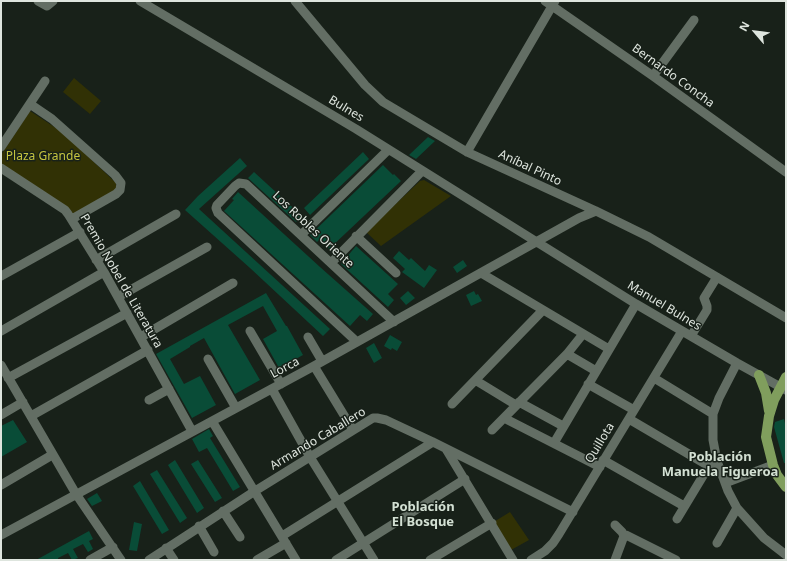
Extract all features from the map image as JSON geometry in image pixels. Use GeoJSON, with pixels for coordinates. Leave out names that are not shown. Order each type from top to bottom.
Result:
{"type":"FeatureCollection","features":[{"type":"Feature","properties":{"kind":"main road"},"geometry":{"type":"LineString","coordinates":[[759,375],[766,393],[769,413]]}},
{"type":"Feature","properties":{"kind":"main road"},"geometry":{"type":"LineString","coordinates":[[786,377],[783,388],[769,413],[766,426],[766,437],[773,465],[786,487]]}},
{"type":"Feature","properties":{"kind":"street"},"geometry":{"type":"LineString","coordinates":[[38,1],[48,6],[53,1]]}},
{"type":"Feature","properties":{"kind":"street","name":"Bulnes"},"geometry":{"type":"LineString","coordinates":[[140,1],[356,129],[537,242]]}},
{"type":"Feature","properties":{"kind":"street","name":"Aníbal Pinto"},"geometry":{"type":"LineString","coordinates":[[295,1],[365,85],[383,102],[467,152],[649,237],[786,318]]}},
{"type":"Feature","properties":{"kind":"street"},"geometry":{"type":"LineString","coordinates":[[467,152],[551,3]]}},
{"type":"Feature","properties":{"kind":"street","name":"Bernardo Concha"},"geometry":{"type":"LineString","coordinates":[[551,3],[786,172]]}},
{"type":"Feature","properties":{"kind":"street"},"geometry":{"type":"LineString","coordinates":[[653,76],[694,20]]}},
{"type":"Feature","properties":{"kind":"street"},"geometry":{"type":"LineString","coordinates":[[1,148],[45,81]]}},
{"type":"Feature","properties":{"kind":"street"},"geometry":{"type":"LineString","coordinates":[[30,104],[52,119],[119,179],[121,186],[116,194],[72,219]]}},
{"type":"Feature","properties":{"kind":"street"},"geometry":{"type":"LineString","coordinates":[[301,235],[388,150]]}},
{"type":"Feature","properties":{"kind":"street","name":"Premio Nobel de Literatura"},"geometry":{"type":"LineString","coordinates":[[1,168],[64,210],[72,219],[141,337],[192,432]]}},
{"type":"Feature","properties":{"kind":"street"},"geometry":{"type":"LineString","coordinates":[[331,263],[356,236],[422,171]]}},
{"type":"Feature","properties":{"kind":"street","name":"Los Robles Oriente"},"geometry":{"type":"LineString","coordinates":[[357,342],[220,214],[216,208],[235,186],[239,183],[244,183],[394,322]]}},
{"type":"Feature","properties":{"kind":"street"},"geometry":{"type":"LineString","coordinates":[[579,218],[582,210],[580,204]]}},
{"type":"Feature","properties":{"kind":"street","name":"Lorca"},"geometry":{"type":"LineString","coordinates":[[1,535],[318,364],[579,218],[596,211]]}},
{"type":"Feature","properties":{"kind":"street"},"geometry":{"type":"LineString","coordinates":[[96,260],[176,214]]}},
{"type":"Feature","properties":{"kind":"street"},"geometry":{"type":"LineString","coordinates":[[1,276],[80,232]]}},
{"type":"Feature","properties":{"kind":"street"},"geometry":{"type":"LineString","coordinates":[[356,236],[396,273]]}},
{"type":"Feature","properties":{"kind":"street","name":"Manuel Bulnes"},"geometry":{"type":"LineString","coordinates":[[537,242],[636,304],[783,388]]}},
{"type":"Feature","properties":{"kind":"street"},"geometry":{"type":"LineString","coordinates":[[118,297],[207,247]]}},
{"type":"Feature","properties":{"kind":"street"},"geometry":{"type":"LineString","coordinates":[[1,331],[104,272]]}},
{"type":"Feature","properties":{"kind":"street"},"geometry":{"type":"LineString","coordinates":[[481,272],[609,349]]}},
{"type":"Feature","properties":{"kind":"street"},"geometry":{"type":"LineString","coordinates":[[691,336],[707,310],[704,298],[717,277]]}},
{"type":"Feature","properties":{"kind":"street"},"geometry":{"type":"LineString","coordinates":[[141,337],[233,283]]}},
{"type":"Feature","properties":{"kind":"street"},"geometry":{"type":"LineString","coordinates":[[554,443],[636,304]]}},
{"type":"Feature","properties":{"kind":"street"},"geometry":{"type":"LineString","coordinates":[[452,404],[543,310]]}},
{"type":"Feature","properties":{"kind":"street"},"geometry":{"type":"LineString","coordinates":[[8,378],[127,313]]}},
{"type":"Feature","properties":{"kind":"street"},"geometry":{"type":"LineString","coordinates":[[250,331],[281,384]]}},
{"type":"Feature","properties":{"kind":"street","name":"Quillota"},"geometry":{"type":"LineString","coordinates":[[531,560],[553,543],[682,331]]}},
{"type":"Feature","properties":{"kind":"street"},"geometry":{"type":"LineString","coordinates":[[492,430],[566,354],[583,334]]}},
{"type":"Feature","properties":{"kind":"street"},"geometry":{"type":"LineString","coordinates":[[308,337],[318,364],[353,430]]}},
{"type":"Feature","properties":{"kind":"street"},"geometry":{"type":"LineString","coordinates":[[31,416],[148,350]]}},
{"type":"Feature","properties":{"kind":"street"},"geometry":{"type":"LineString","coordinates":[[566,354],[596,371]]}},
{"type":"Feature","properties":{"kind":"street"},"geometry":{"type":"LineString","coordinates":[[208,358],[236,408]]}},
{"type":"Feature","properties":{"kind":"street"},"geometry":{"type":"LineString","coordinates":[[676,519],[713,464],[713,414],[719,398],[737,363]]}},
{"type":"Feature","properties":{"kind":"street"},"geometry":{"type":"LineString","coordinates":[[1,365],[52,455],[76,494],[121,560]]}},
{"type":"Feature","properties":{"kind":"street"},"geometry":{"type":"LineString","coordinates":[[654,378],[713,414]]}},
{"type":"Feature","properties":{"kind":"street"},"geometry":{"type":"LineString","coordinates":[[475,380],[563,426]]}},
{"type":"Feature","properties":{"kind":"street"},"geometry":{"type":"LineString","coordinates":[[588,384],[634,410]]}},
{"type":"Feature","properties":{"kind":"street"},"geometry":{"type":"LineString","coordinates":[[272,388],[310,457],[374,560]]}},
{"type":"Feature","properties":{"kind":"street"},"geometry":{"type":"LineString","coordinates":[[149,400],[169,389]]}},
{"type":"Feature","properties":{"kind":"street"},"geometry":{"type":"LineString","coordinates":[[1,415],[23,402]]}},
{"type":"Feature","properties":{"kind":"street","name":"Armando Caballero"},"geometry":{"type":"LineString","coordinates":[[149,560],[254,491],[373,418],[386,420],[573,512]]}},
{"type":"Feature","properties":{"kind":"street"},"geometry":{"type":"LineString","coordinates":[[504,418],[554,443],[602,463],[684,506]]}},
{"type":"Feature","properties":{"kind":"street"},"geometry":{"type":"LineString","coordinates":[[629,419],[713,464],[725,483],[737,508],[764,538],[786,555]]}},
{"type":"Feature","properties":{"kind":"street"},"geometry":{"type":"LineString","coordinates":[[212,421],[296,560]]}},
{"type":"Feature","properties":{"kind":"street"},"geometry":{"type":"LineString","coordinates":[[257,560],[337,501],[432,442]]}},
{"type":"Feature","properties":{"kind":"street"},"geometry":{"type":"LineString","coordinates":[[445,448],[492,523],[513,560]]}},
{"type":"Feature","properties":{"kind":"street"},"geometry":{"type":"LineString","coordinates":[[1,485],[52,455]]}},
{"type":"Feature","properties":{"kind":"street"},"geometry":{"type":"LineString","coordinates":[[725,483],[773,465]]}},
{"type":"Feature","properties":{"kind":"street"},"geometry":{"type":"LineString","coordinates":[[336,560],[465,479]]}},
{"type":"Feature","properties":{"kind":"street"},"geometry":{"type":"LineString","coordinates":[[717,543],[737,508]]}},
{"type":"Feature","properties":{"kind":"street"},"geometry":{"type":"LineString","coordinates":[[223,511],[240,537]]}},
{"type":"Feature","properties":{"kind":"street"},"geometry":{"type":"LineString","coordinates":[[430,560],[492,523]]}},
{"type":"Feature","properties":{"kind":"street"},"geometry":{"type":"LineString","coordinates":[[615,525],[624,536],[663,557],[676,560]]}},
{"type":"Feature","properties":{"kind":"street"},"geometry":{"type":"LineString","coordinates":[[199,526],[214,552]]}},
{"type":"Feature","properties":{"kind":"street"},"geometry":{"type":"LineString","coordinates":[[615,560],[624,536]]}},
{"type":"Feature","properties":{"kind":"street"},"geometry":{"type":"LineString","coordinates":[[90,560],[113,547]]}},
{"type":"Feature","properties":{"kind":"street"},"geometry":{"type":"LineString","coordinates":[[166,548],[174,560]]}},
{"type":"Feature","properties":{"kind":"green space"},"geometry":{"type":"Polygon","coordinates":[[[74,78],[101,101],[90,114],[63,92],[74,78]]]}},
{"type":"Feature","properties":{"kind":"green space","name":"Plaza Grande"},"geometry":{"type":"Polygon","coordinates":[[[30,111],[62,132],[116,183],[116,192],[71,215],[1,164],[1,155],[30,111]]]}},
{"type":"Feature","properties":{"kind":"green space"},"geometry":{"type":"Polygon","coordinates":[[[424,180],[451,196],[381,246],[366,232],[420,181],[424,180]]]}},
{"type":"Feature","properties":{"kind":"green space"},"geometry":{"type":"Polygon","coordinates":[[[510,512],[529,540],[511,550],[492,523],[510,512]]]}},
{"type":"Feature","properties":{"kind":"building"},"geometry":{"type":"Polygon","coordinates":[[[428,137],[435,141],[416,159],[409,155],[428,137]]]}},
{"type":"Feature","properties":{"kind":"building"},"geometry":{"type":"Polygon","coordinates":[[[363,152],[369,159],[310,215],[304,208],[363,152]]]}},
{"type":"Feature","properties":{"kind":"building"},"geometry":{"type":"Polygon","coordinates":[[[240,158],[247,166],[199,209],[330,329],[323,336],[185,210],[198,196],[240,158]]]}},
{"type":"Feature","properties":{"kind":"building"},"geometry":{"type":"Polygon","coordinates":[[[383,165],[401,181],[329,249],[320,239],[317,242],[310,235],[383,165]]]}},
{"type":"Feature","properties":{"kind":"building"},"geometry":{"type":"Polygon","coordinates":[[[254,172],[302,216],[296,222],[248,178],[254,172]]]}},
{"type":"Feature","properties":{"kind":"building"},"geometry":{"type":"Polygon","coordinates":[[[238,192],[373,314],[367,321],[360,315],[350,326],[224,211],[234,200],[232,199],[238,192]]]}},
{"type":"Feature","properties":{"kind":"building"},"geometry":{"type":"Polygon","coordinates":[[[356,246],[398,284],[388,294],[394,300],[388,307],[341,264],[356,246]]]}},
{"type":"Feature","properties":{"kind":"building"},"geometry":{"type":"Polygon","coordinates":[[[399,251],[409,260],[411,258],[425,271],[429,265],[437,270],[424,288],[402,272],[405,269],[393,258],[399,251]]]}},
{"type":"Feature","properties":{"kind":"building"},"geometry":{"type":"Polygon","coordinates":[[[463,260],[467,266],[457,273],[453,267],[463,260]]]}},
{"type":"Feature","properties":{"kind":"building"},"geometry":{"type":"Polygon","coordinates":[[[408,291],[415,298],[406,305],[400,298],[408,291]]]}},
{"type":"Feature","properties":{"kind":"building"},"geometry":{"type":"Polygon","coordinates":[[[474,291],[476,295],[478,294],[482,301],[471,306],[466,295],[474,291]]]}},
{"type":"Feature","properties":{"kind":"building"},"geometry":{"type":"Polygon","coordinates":[[[266,293],[303,355],[279,368],[263,339],[277,331],[263,306],[228,325],[260,380],[235,394],[204,338],[170,359],[184,384],[200,376],[216,405],[192,418],[156,354],[266,293]]]}},
{"type":"Feature","properties":{"kind":"building"},"geometry":{"type":"Polygon","coordinates":[[[390,335],[402,342],[397,351],[392,348],[391,350],[384,346],[390,335]]]}},
{"type":"Feature","properties":{"kind":"building"},"geometry":{"type":"Polygon","coordinates":[[[374,343],[382,358],[374,363],[366,348],[374,343]]]}},
{"type":"Feature","properties":{"kind":"building"},"geometry":{"type":"Polygon","coordinates":[[[784,419],[786,428],[786,463],[784,463],[774,427],[775,422],[784,419]]]}},
{"type":"Feature","properties":{"kind":"building"},"geometry":{"type":"Polygon","coordinates":[[[13,420],[27,442],[1,457],[1,426],[13,420]]]}},
{"type":"Feature","properties":{"kind":"building"},"geometry":{"type":"Polygon","coordinates":[[[209,429],[213,436],[210,438],[240,487],[233,491],[207,448],[199,452],[192,439],[209,429]]]}},
{"type":"Feature","properties":{"kind":"building"},"geometry":{"type":"Polygon","coordinates":[[[175,460],[204,508],[197,513],[168,465],[175,460]]]}},
{"type":"Feature","properties":{"kind":"building"},"geometry":{"type":"Polygon","coordinates":[[[198,460],[222,498],[215,502],[191,464],[198,460]]]}},
{"type":"Feature","properties":{"kind":"building"},"geometry":{"type":"Polygon","coordinates":[[[157,470],[187,518],[180,523],[150,474],[157,470]]]}},
{"type":"Feature","properties":{"kind":"building"},"geometry":{"type":"Polygon","coordinates":[[[140,481],[169,530],[162,534],[133,486],[140,481]]]}},
{"type":"Feature","properties":{"kind":"building"},"geometry":{"type":"Polygon","coordinates":[[[97,493],[102,501],[92,506],[87,499],[97,493]]]}},
{"type":"Feature","properties":{"kind":"building"},"geometry":{"type":"Polygon","coordinates":[[[134,522],[142,524],[137,551],[129,550],[134,522]]]}},
{"type":"Feature","properties":{"kind":"building"},"geometry":{"type":"Polygon","coordinates":[[[89,531],[93,539],[89,541],[93,549],[88,552],[83,544],[73,549],[78,558],[72,560],[68,553],[58,558],[58,560],[36,560],[89,531]]]}},
{"type":"Feature","properties":{"kind":"district","name":"Población Manuela Figueroa"},"geometry":{"type":"Point","coordinates":[720,464]}},
{"type":"Feature","properties":{"kind":"district","name":"Población El Bosque"},"geometry":{"type":"Point","coordinates":[423,514]}}]}
